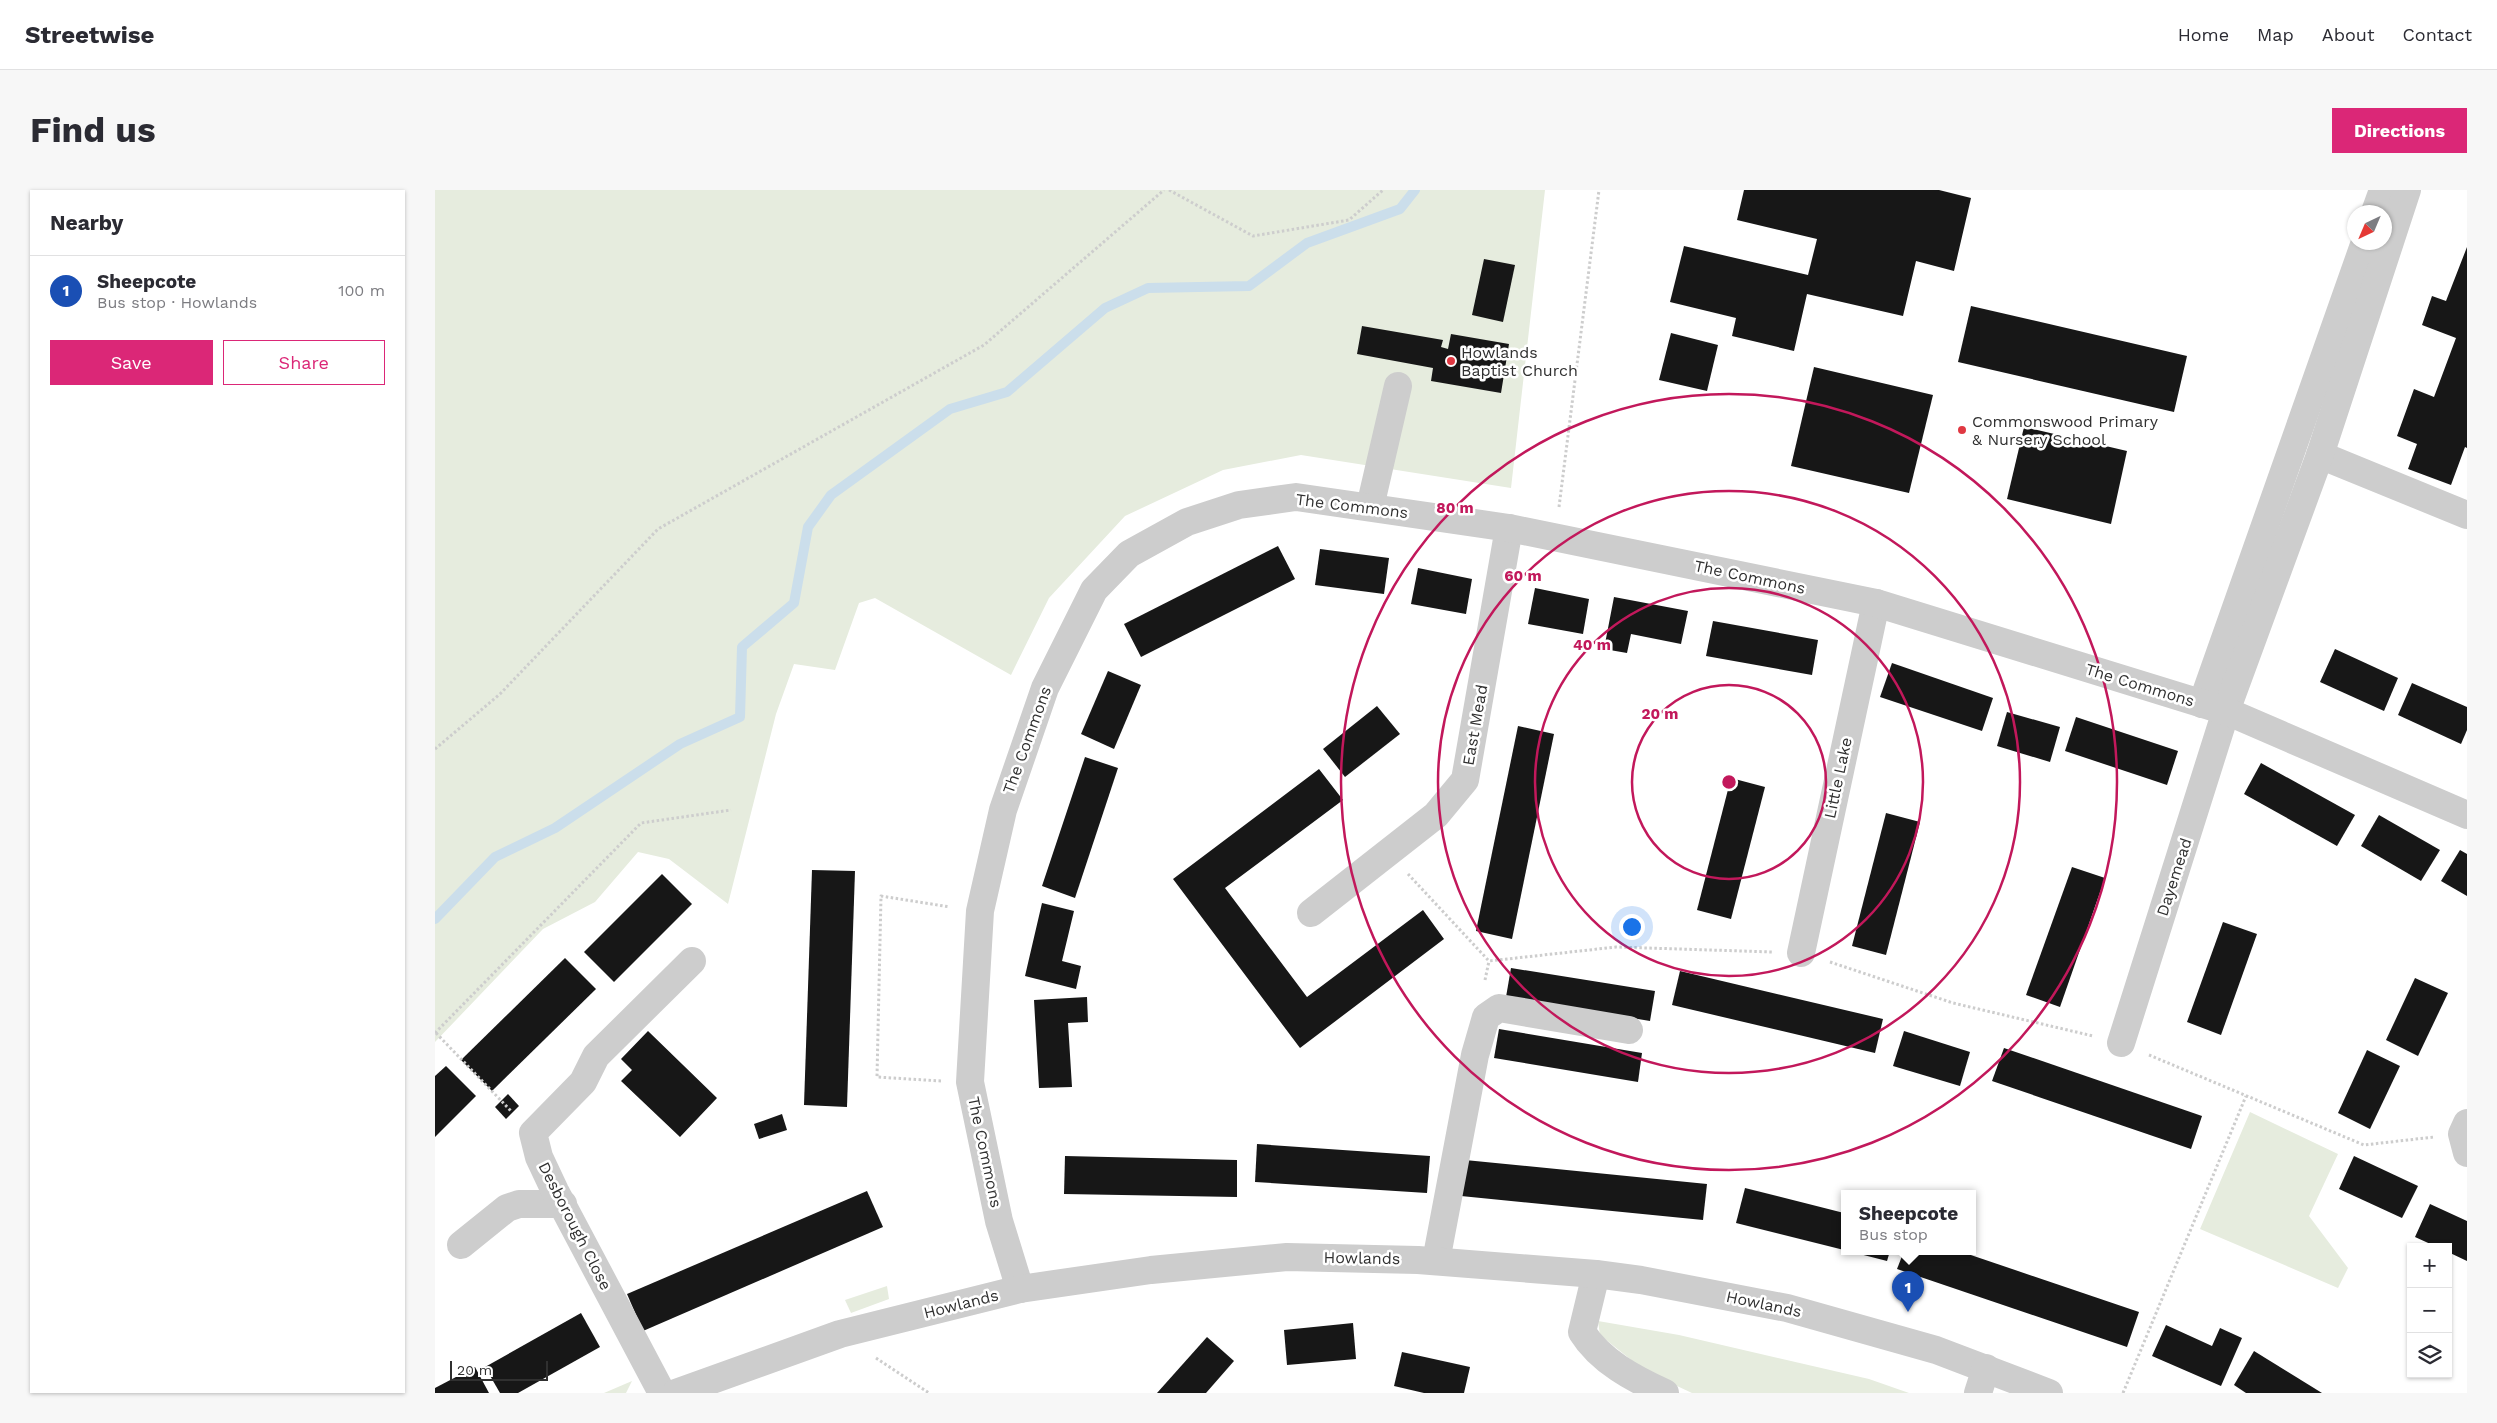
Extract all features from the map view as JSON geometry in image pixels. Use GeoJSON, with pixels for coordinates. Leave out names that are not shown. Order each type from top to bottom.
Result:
{"type":"FeatureCollection","features":[{"type":"Feature","properties":{"kind":"street"},"geometry":{"type":"LineString","coordinates":[[2378,205],[2383,190]]}},
{"type":"Feature","properties":{"kind":"street"},"geometry":{"type":"LineString","coordinates":[[2214,707],[2319,455],[2407,190]]}},
{"type":"Feature","properties":{"kind":"street"},"geometry":{"type":"LineString","coordinates":[[2214,707],[2362,250]]}},
{"type":"Feature","properties":{"kind":"street"},"geometry":{"type":"LineString","coordinates":[[1370,507],[1398,386]]}},
{"type":"Feature","properties":{"kind":"street"},"geometry":{"type":"LineString","coordinates":[[2319,455],[2467,515]]}},
{"type":"Feature","properties":{"kind":"street","name":"The Commons"},"geometry":{"type":"LineString","coordinates":[[1020,1290],[999,1221],[970,1082],[980,911],[1003,810],[1045,688],[1094,590],[1129,554],[1187,522],[1239,504],[1296,497],[1509,528],[1876,603],[2214,707],[2467,815]]}},
{"type":"Feature","properties":{"kind":"street","name":"East Mead"},"geometry":{"type":"LineString","coordinates":[[1311,913],[1436,815],[1465,780],[1509,528]]}},
{"type":"Feature","properties":{"kind":"street","name":"Little Lake"},"geometry":{"type":"LineString","coordinates":[[1801,953],[1876,603]]}},
{"type":"Feature","properties":{"kind":"street","name":"Dayemead"},"geometry":{"type":"LineString","coordinates":[[2121,1043],[2214,707]]}},
{"type":"Feature","properties":{"kind":"street"},"geometry":{"type":"LineString","coordinates":[[533,1133],[583,1082],[596,1056],[692,961]]}},
{"type":"Feature","properties":{"kind":"street"},"geometry":{"type":"LineString","coordinates":[[1436,1261],[1475,1055],[1486,1017],[1499,1008],[1629,1030]]}},
{"type":"Feature","properties":{"kind":"street","name":"Desborough Close"},"geometry":{"type":"LineString","coordinates":[[533,1133],[539,1157],[662,1393]]}},
{"type":"Feature","properties":{"kind":"street"},"geometry":{"type":"LineString","coordinates":[[461,1245],[507,1208],[519,1204],[563,1204]]}},
{"type":"Feature","properties":{"kind":"street","name":"Howlands"},"geometry":{"type":"LineString","coordinates":[[676,1393],[840,1334],[1020,1290],[1151,1270],[1287,1257],[1436,1261],[1596,1274],[1641,1280],[1787,1308],[1935,1350],[1982,1381],[2049,1393]]}},
{"type":"Feature","properties":{"kind":"street"},"geometry":{"type":"LineString","coordinates":[[1596,1274],[1582,1332],[1591,1348],[1637,1380],[1665,1393]]}},
{"type":"Feature","properties":{"kind":"path"},"geometry":{"type":"LineString","coordinates":[[435,749],[501,694],[658,529],[984,345],[1164,190]]}},
{"type":"Feature","properties":{"kind":"path"},"geometry":{"type":"LineString","coordinates":[[1169,190],[1253,236],[1349,220],[1383,190]]}},
{"type":"Feature","properties":{"kind":"path"},"geometry":{"type":"LineString","coordinates":[[1554,537],[1565,468],[1599,190]]}},
{"type":"Feature","properties":{"kind":"path"},"geometry":{"type":"LineString","coordinates":[[533,1133],[435,1033],[641,823],[731,810]]}},
{"type":"Feature","properties":{"kind":"path"},"geometry":{"type":"LineString","coordinates":[[1389,853],[1489,962],[1616,947],[1801,953],[1953,1003],[2121,1043],[2364,1145],[2465,1137]]}},
{"type":"Feature","properties":{"kind":"path"},"geometry":{"type":"LineString","coordinates":[[970,1082],[877,1077],[881,896],[980,911]]}},
{"type":"Feature","properties":{"kind":"path"},"geometry":{"type":"LineString","coordinates":[[2123,1393],[2246,1096]]}},
{"type":"Feature","properties":{"kind":"path"},"geometry":{"type":"LineString","coordinates":[[840,1334],[929,1393]]}},
{"type":"Feature","properties":{"kind":"shaded area"},"geometry":{"type":"Polygon","coordinates":[[[435,190],[1545,190],[1511,488],[1301,455],[1223,470],[1125,516],[1049,598],[1011,675],[875,598],[859,603],[835,670],[794,664],[776,714],[728,904],[669,859],[638,852],[595,902],[543,929],[435,1042],[435,190]]]}},
{"type":"Feature","properties":{"kind":"shaded area"},"geometry":{"type":"Polygon","coordinates":[[[2250,1112],[2338,1154],[2309,1216],[2348,1268],[2338,1288],[2200,1229],[2250,1112]]]}},
{"type":"Feature","properties":{"kind":"shaded area"},"geometry":{"type":"Polygon","coordinates":[[[887,1286],[889,1299],[851,1313],[845,1300],[887,1286]]]}},
{"type":"Feature","properties":{"kind":"shaded area"},"geometry":{"type":"Polygon","coordinates":[[[1598,1321],[1679,1335],[1869,1379],[1909,1393],[1692,1393],[1645,1371],[1600,1335],[1598,1321]]]}},
{"type":"Feature","properties":{"kind":"shaded area"},"geometry":{"type":"Polygon","coordinates":[[[632,1381],[626,1393],[604,1393],[632,1381]]]}},
{"type":"Feature","properties":{"kind":"building"},"geometry":{"type":"Polygon","coordinates":[[[1744,190],[1939,190],[1971,198],[1954,271],[1916,261],[1903,316],[1807,294],[1794,351],[1732,336],[1736,318],[1670,302],[1684,246],[1808,275],[1817,239],[1737,220],[1744,190]]]}},
{"type":"Feature","properties":{"kind":"building"},"geometry":{"type":"Polygon","coordinates":[[[2467,247],[2467,448],[2465,447],[2451,485],[2408,469],[2417,444],[2397,436],[2414,389],[2434,397],[2456,338],[2422,325],[2432,296],[2446,301],[2467,247]]]}},
{"type":"Feature","properties":{"kind":"building"},"geometry":{"type":"Polygon","coordinates":[[[1484,259],[1515,265],[1503,322],[1472,315],[1484,259]]]}},
{"type":"Feature","properties":{"kind":"building"},"geometry":{"type":"Polygon","coordinates":[[[1971,306],[2187,356],[2174,412],[1958,362],[1971,306]]]}},
{"type":"Feature","properties":{"kind":"building","name":"Howlands Baptist Church"},"geometry":{"type":"Polygon","coordinates":[[[1362,326],[1443,340],[1441,347],[1448,349],[1451,334],[1509,344],[1501,393],[1431,381],[1433,368],[1357,354],[1362,326]]]}},
{"type":"Feature","properties":{"kind":"building"},"geometry":{"type":"Polygon","coordinates":[[[1671,333],[1718,345],[1707,391],[1659,380],[1671,333]]]}},
{"type":"Feature","properties":{"kind":"building"},"geometry":{"type":"Polygon","coordinates":[[[1814,367],[1933,395],[1909,493],[1791,466],[1814,367]]]}},
{"type":"Feature","properties":{"kind":"building"},"geometry":{"type":"Polygon","coordinates":[[[2024,427],[2127,451],[2111,524],[2007,499],[2024,427]]]}},
{"type":"Feature","properties":{"kind":"building"},"geometry":{"type":"Polygon","coordinates":[[[1278,546],[1295,579],[1141,657],[1124,624],[1278,546]]]}},
{"type":"Feature","properties":{"kind":"building"},"geometry":{"type":"Polygon","coordinates":[[[1320,549],[1389,558],[1384,594],[1315,585],[1320,549]]]}},
{"type":"Feature","properties":{"kind":"building"},"geometry":{"type":"Polygon","coordinates":[[[1418,568],[1472,579],[1466,614],[1411,604],[1418,568]]]}},
{"type":"Feature","properties":{"kind":"building"},"geometry":{"type":"Polygon","coordinates":[[[1535,588],[1589,599],[1583,634],[1528,624],[1535,588]]]}},
{"type":"Feature","properties":{"kind":"building"},"geometry":{"type":"Polygon","coordinates":[[[1614,597],[1688,611],[1681,644],[1631,634],[1627,653],[1604,649],[1614,597]]]}},
{"type":"Feature","properties":{"kind":"building"},"geometry":{"type":"Polygon","coordinates":[[[1713,621],[1818,640],[1812,675],[1706,656],[1713,621]]]}},
{"type":"Feature","properties":{"kind":"building"},"geometry":{"type":"Polygon","coordinates":[[[2335,649],[2398,678],[2384,711],[2320,682],[2335,649]]]}},
{"type":"Feature","properties":{"kind":"building"},"geometry":{"type":"Polygon","coordinates":[[[1892,663],[1993,698],[1982,731],[1880,697],[1892,663]]]}},
{"type":"Feature","properties":{"kind":"building"},"geometry":{"type":"Polygon","coordinates":[[[1108,671],[1141,685],[1114,749],[1081,734],[1108,671]]]}},
{"type":"Feature","properties":{"kind":"building"},"geometry":{"type":"Polygon","coordinates":[[[2412,683],[2467,707],[2467,730],[2461,744],[2398,715],[2412,683]]]}},
{"type":"Feature","properties":{"kind":"building"},"geometry":{"type":"Polygon","coordinates":[[[1377,706],[1400,734],[1345,777],[1323,749],[1377,706]]]}},
{"type":"Feature","properties":{"kind":"building"},"geometry":{"type":"Polygon","coordinates":[[[2007,712],[2060,727],[2050,762],[1997,746],[2007,712]]]}},
{"type":"Feature","properties":{"kind":"building"},"geometry":{"type":"Polygon","coordinates":[[[2076,717],[2178,751],[2167,785],[2065,751],[2076,717]]]}},
{"type":"Feature","properties":{"kind":"building"},"geometry":{"type":"Polygon","coordinates":[[[1518,726],[1554,734],[1512,939],[1476,931],[1518,726]]]}},
{"type":"Feature","properties":{"kind":"building"},"geometry":{"type":"Polygon","coordinates":[[[1085,757],[1118,768],[1075,898],[1042,886],[1085,757]]]}},
{"type":"Feature","properties":{"kind":"building"},"geometry":{"type":"Polygon","coordinates":[[[2261,763],[2355,815],[2337,846],[2244,794],[2261,763]]]}},
{"type":"Feature","properties":{"kind":"building"},"geometry":{"type":"Polygon","coordinates":[[[1319,769],[1343,800],[1225,888],[1307,997],[1423,910],[1444,939],[1300,1048],[1173,879],[1319,769]]]}},
{"type":"Feature","properties":{"kind":"building"},"geometry":{"type":"Polygon","coordinates":[[[1731,778],[1765,787],[1731,919],[1697,910],[1731,778]]]}},
{"type":"Feature","properties":{"kind":"building"},"geometry":{"type":"Polygon","coordinates":[[[1886,813],[1920,822],[1886,955],[1852,946],[1886,813]]]}},
{"type":"Feature","properties":{"kind":"building"},"geometry":{"type":"Polygon","coordinates":[[[2379,815],[2440,850],[2421,881],[2361,846],[2379,815]]]}},
{"type":"Feature","properties":{"kind":"building"},"geometry":{"type":"Polygon","coordinates":[[[2460,850],[2467,854],[2467,896],[2441,881],[2460,850]]]}},
{"type":"Feature","properties":{"kind":"building"},"geometry":{"type":"Polygon","coordinates":[[[2072,867],[2105,878],[2060,1007],[2026,995],[2072,867]]]}},
{"type":"Feature","properties":{"kind":"building"},"geometry":{"type":"Polygon","coordinates":[[[812,870],[855,871],[847,1107],[804,1105],[812,870]]]}},
{"type":"Feature","properties":{"kind":"building"},"geometry":{"type":"Polygon","coordinates":[[[662,874],[692,904],[614,982],[584,952],[662,874]]]}},
{"type":"Feature","properties":{"kind":"building"},"geometry":{"type":"Polygon","coordinates":[[[1042,903],[1074,911],[1062,961],[1081,966],[1076,989],[1025,976],[1042,903]]]}},
{"type":"Feature","properties":{"kind":"building"},"geometry":{"type":"Polygon","coordinates":[[[2223,922],[2257,934],[2221,1035],[2187,1022],[2223,922]]]}},
{"type":"Feature","properties":{"kind":"building"},"geometry":{"type":"Polygon","coordinates":[[[565,958],[596,989],[492,1091],[461,1060],[565,958]]]}},
{"type":"Feature","properties":{"kind":"building"},"geometry":{"type":"Polygon","coordinates":[[[1511,968],[1655,991],[1650,1021],[1506,997],[1511,968]]]}},
{"type":"Feature","properties":{"kind":"building"},"geometry":{"type":"Polygon","coordinates":[[[1680,971],[1883,1019],[1875,1053],[1672,1005],[1680,971]]]}},
{"type":"Feature","properties":{"kind":"building"},"geometry":{"type":"Polygon","coordinates":[[[2415,978],[2448,993],[2418,1056],[2386,1040],[2415,978]]]}},
{"type":"Feature","properties":{"kind":"building"},"geometry":{"type":"Polygon","coordinates":[[[1087,997],[1088,1022],[1068,1023],[1072,1087],[1039,1088],[1034,1000],[1087,997]]]}},
{"type":"Feature","properties":{"kind":"building"},"geometry":{"type":"Polygon","coordinates":[[[1499,1029],[1642,1053],[1638,1082],[1494,1058],[1499,1029]]]}},
{"type":"Feature","properties":{"kind":"building"},"geometry":{"type":"Polygon","coordinates":[[[648,1031],[717,1098],[680,1137],[621,1081],[632,1070],[621,1059],[648,1031]]]}},
{"type":"Feature","properties":{"kind":"building"},"geometry":{"type":"Polygon","coordinates":[[[1904,1031],[1970,1052],[1960,1086],[1893,1066],[1904,1031]]]}},
{"type":"Feature","properties":{"kind":"building"},"geometry":{"type":"Polygon","coordinates":[[[2004,1048],[2202,1116],[2191,1149],[1992,1081],[2004,1048]]]}},
{"type":"Feature","properties":{"kind":"building"},"geometry":{"type":"Polygon","coordinates":[[[2367,1050],[2400,1066],[2370,1129],[2338,1113],[2367,1050]]]}},
{"type":"Feature","properties":{"kind":"building"},"geometry":{"type":"Polygon","coordinates":[[[446,1066],[476,1096],[435,1137],[435,1076],[446,1066]]]}},
{"type":"Feature","properties":{"kind":"building"},"geometry":{"type":"Polygon","coordinates":[[[508,1094],[519,1106],[506,1119],[495,1107],[508,1094]]]}},
{"type":"Feature","properties":{"kind":"building"},"geometry":{"type":"Polygon","coordinates":[[[782,1114],[787,1130],[759,1139],[754,1124],[782,1114]]]}},
{"type":"Feature","properties":{"kind":"building"},"geometry":{"type":"Polygon","coordinates":[[[1257,1144],[1430,1156],[1427,1193],[1255,1182],[1257,1144]]]}},
{"type":"Feature","properties":{"kind":"building"},"geometry":{"type":"Polygon","coordinates":[[[1065,1156],[1237,1160],[1237,1197],[1064,1194],[1065,1156]]]}},
{"type":"Feature","properties":{"kind":"building"},"geometry":{"type":"Polygon","coordinates":[[[2354,1156],[2418,1186],[2402,1218],[2339,1189],[2354,1156]]]}},
{"type":"Feature","properties":{"kind":"building"},"geometry":{"type":"Polygon","coordinates":[[[1465,1160],[1707,1184],[1703,1220],[1461,1196],[1465,1160]]]}},
{"type":"Feature","properties":{"kind":"building"},"geometry":{"type":"Polygon","coordinates":[[[1745,1188],[1841,1212],[1841,1249],[1736,1223],[1745,1188]]]}},
{"type":"Feature","properties":{"kind":"building"},"geometry":{"type":"Polygon","coordinates":[[[867,1191],[883,1227],[643,1331],[627,1294],[867,1191]]]}},
{"type":"Feature","properties":{"kind":"building"},"geometry":{"type":"Polygon","coordinates":[[[2430,1204],[2467,1221],[2467,1261],[2452,1254],[2452,1243],[2428,1243],[2415,1237],[2430,1204]]]}},
{"type":"Feature","properties":{"kind":"building"},"geometry":{"type":"Polygon","coordinates":[[[1864,1255],[1889,1255],[1887,1261],[1864,1255]]]}},
{"type":"Feature","properties":{"kind":"building"},"geometry":{"type":"Polygon","coordinates":[[[1902,1255],[1971,1255],[2139,1312],[2127,1347],[1897,1269],[1902,1255]]]}},
{"type":"Feature","properties":{"kind":"building"},"geometry":{"type":"Polygon","coordinates":[[[581,1313],[600,1347],[518,1393],[500,1393],[485,1367],[581,1313]]]}},
{"type":"Feature","properties":{"kind":"building"},"geometry":{"type":"Polygon","coordinates":[[[1353,1323],[1356,1359],[1287,1365],[1284,1330],[1353,1323]]]}},
{"type":"Feature","properties":{"kind":"building"},"geometry":{"type":"Polygon","coordinates":[[[2166,1325],[2212,1346],[2220,1328],[2242,1338],[2221,1386],[2152,1356],[2166,1325]]]}},
{"type":"Feature","properties":{"kind":"building"},"geometry":{"type":"Polygon","coordinates":[[[1207,1337],[1234,1361],[1206,1393],[1157,1393],[1207,1337]]]}},
{"type":"Feature","properties":{"kind":"building"},"geometry":{"type":"Polygon","coordinates":[[[2254,1351],[2322,1393],[2246,1393],[2234,1385],[2254,1351]]]}},
{"type":"Feature","properties":{"kind":"building"},"geometry":{"type":"Polygon","coordinates":[[[1402,1352],[1470,1367],[1464,1393],[1424,1393],[1394,1386],[1402,1352]]]}},
{"type":"Feature","properties":{"kind":"building"},"geometry":{"type":"Polygon","coordinates":[[[475,1367],[489,1393],[435,1393],[435,1388],[475,1367]]]}},
{"type":"Feature","properties":{"kind":"waterway"},"geometry":{"type":"LineString","coordinates":[[435,919],[495,857],[555,828],[680,744],[740,717],[742,647],[794,603],[808,527],[831,495],[950,409],[1007,392],[1105,308],[1148,288],[1249,286],[1307,243],[1400,209],[1415,190]]}},
{"type":"Feature","properties":{"kind":"place","name":"Howlands Baptist Church"},"geometry":{"type":"Point","coordinates":[1451,361]}},
{"type":"Feature","properties":{"kind":"place","name":"Commonswood Primary & Nursery School"},"geometry":{"type":"Point","coordinates":[1962,430]}},
{"type":"Feature","properties":{"kind":"place","name":"Sheepcote"},"geometry":{"type":"Point","coordinates":[1908,1312]}}]}
